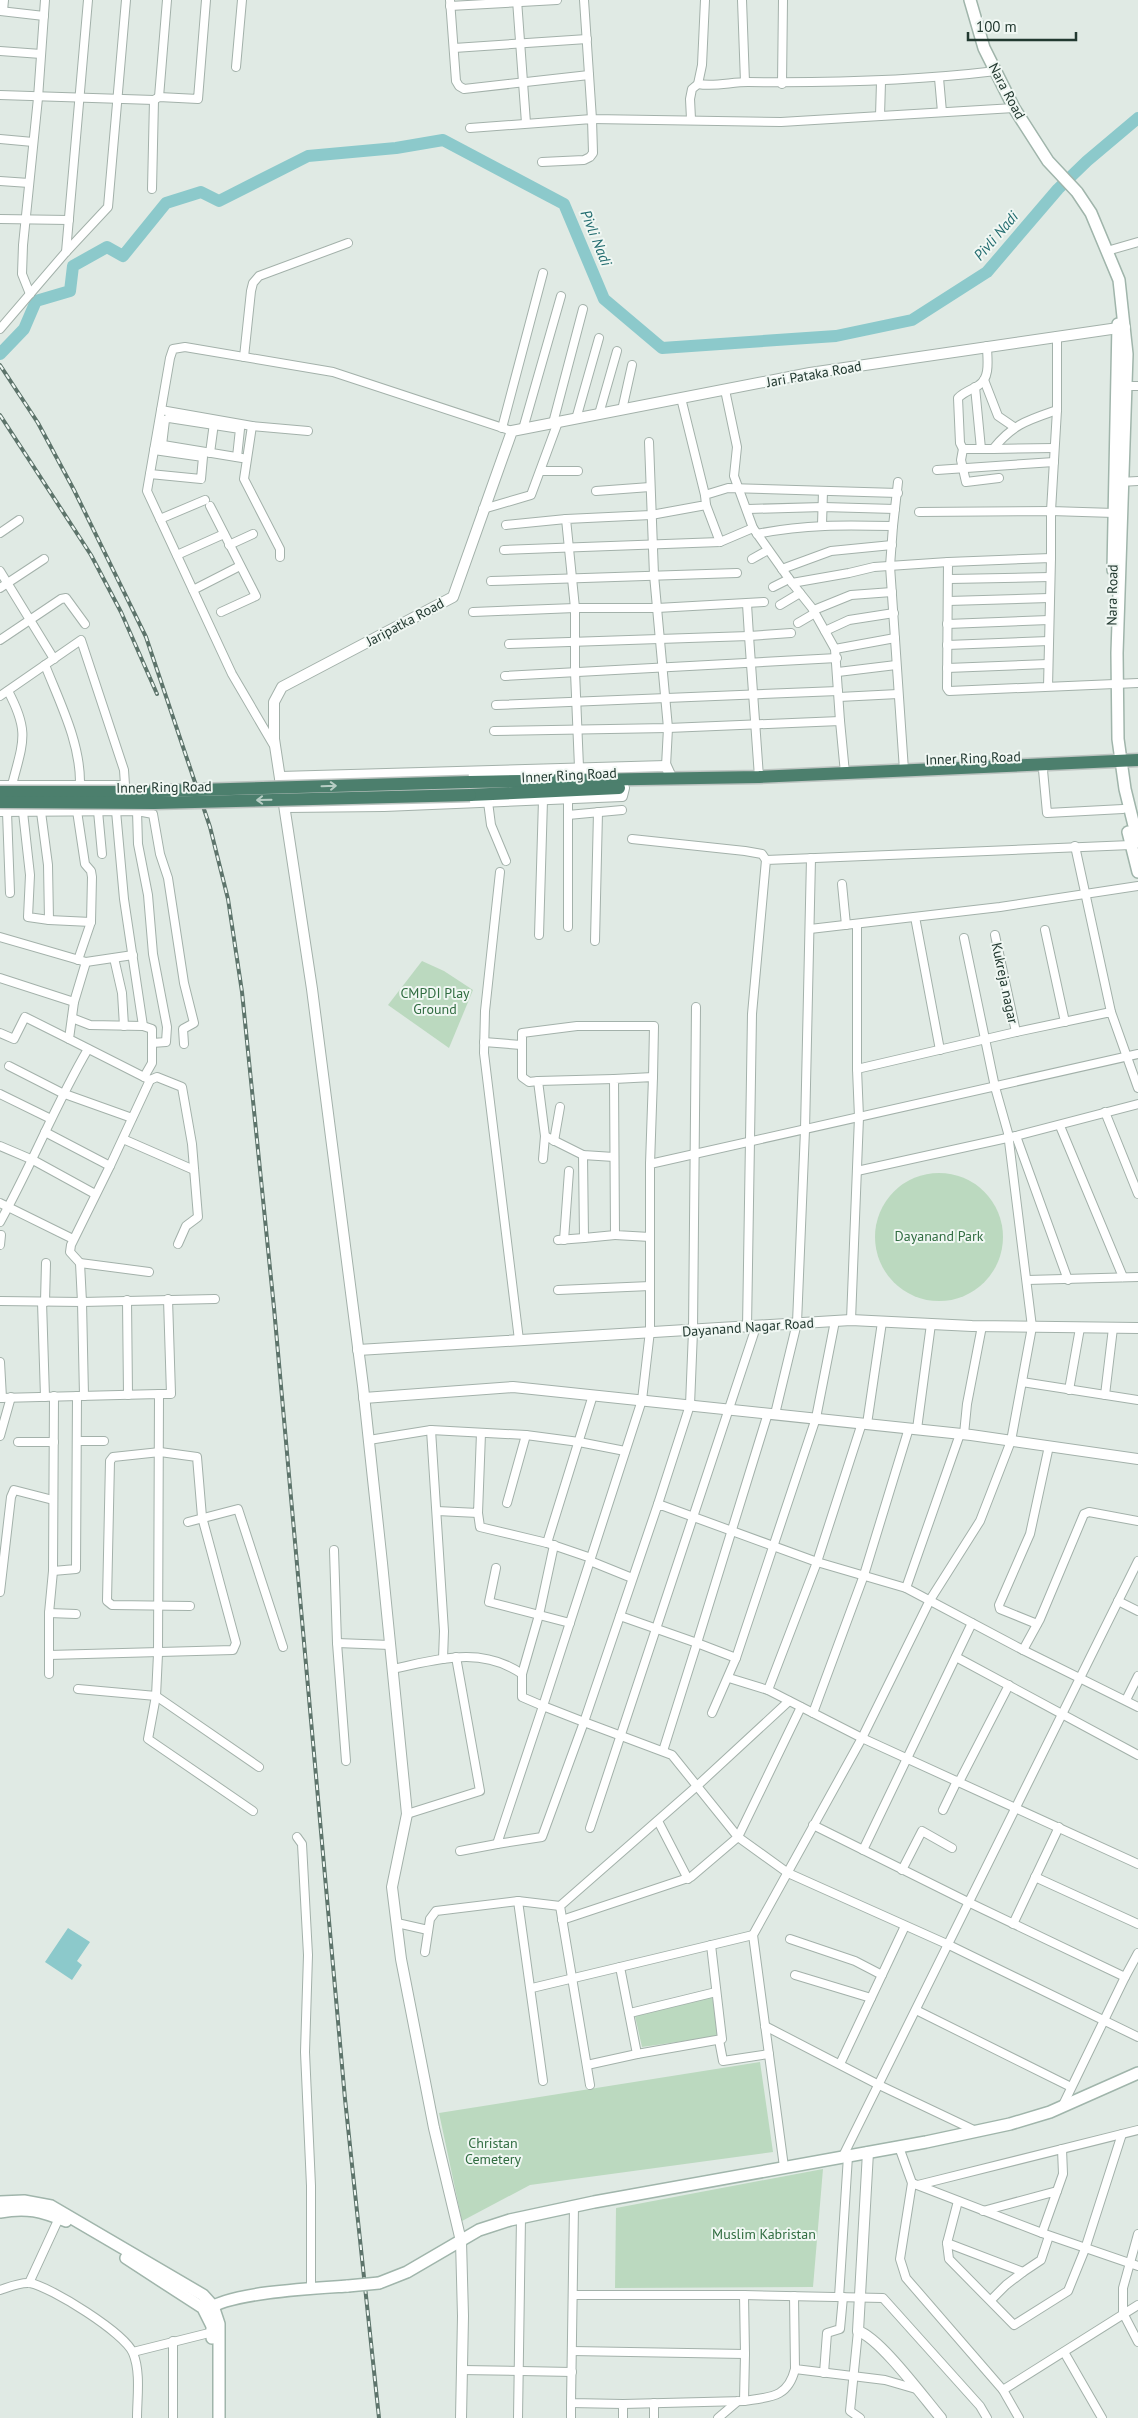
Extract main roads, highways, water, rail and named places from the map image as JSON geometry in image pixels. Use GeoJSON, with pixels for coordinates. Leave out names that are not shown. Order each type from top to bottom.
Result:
{"type":"FeatureCollection","features":[{"type":"Feature","properties":{"kind":"highway","name":"Inner Ring Road"},"geometry":{"type":"LineString","coordinates":[[2,809],[154,803],[623,792],[966,772],[1043,770],[1118,765],[1138,760]]}},
{"type":"Feature","properties":{"kind":"highway","name":"Inner Ring Road"},"geometry":{"type":"LineString","coordinates":[[0,792],[127,792],[469,782],[759,777],[904,770],[1118,765],[1138,768]]}},
{"type":"Feature","properties":{"kind":"main road","name":"Nara Road"},"geometry":{"type":"LineString","coordinates":[[970,0],[984,48],[1014,108],[1048,161],[1077,192],[1091,213],[1119,280],[1121,323],[1118,384],[1119,482],[1114,684]]}},
{"type":"Feature","properties":{"kind":"main road","name":"Nara Road"},"geometry":{"type":"LineString","coordinates":[[1121,323],[1132,386],[1114,513],[1114,684],[1118,765],[1136,839],[1138,872]]}},
{"type":"Feature","properties":{"kind":"main road"},"geometry":{"type":"LineString","coordinates":[[209,2309],[224,2301],[311,2289],[379,2283],[407,2272],[479,2230],[522,2218],[574,2206],[899,2147],[1010,2124],[1062,2107],[1138,2073]]}},
{"type":"Feature","properties":{"kind":"main road"},"geometry":{"type":"LineString","coordinates":[[7,2204],[24,2201],[52,2206],[194,2289],[219,2324],[219,2418]]}},
{"type":"Feature","properties":{"kind":"main road"},"geometry":{"type":"LineString","coordinates":[[7,2204],[40,2211],[59,2218],[209,2309]]}},
{"type":"Feature","properties":{"kind":"main road"},"geometry":{"type":"LineString","coordinates":[[209,2309],[213,2332],[212,2418]]}},
{"type":"Feature","properties":{"kind":"water"},"geometry":{"type":"Polygon","coordinates":[[[68,1928],[90,1942],[77,1961],[82,1965],[72,1980],[45,1962],[68,1928]]]}},
{"type":"Feature","properties":{"kind":"waterway","name":"Pivli Nadi"},"geometry":{"type":"LineString","coordinates":[[0,354],[24,329],[36,301],[70,291],[73,266],[107,247],[123,256],[166,203],[201,192],[219,201],[308,156],[396,148],[443,140],[564,204],[604,299],[662,348],[836,336],[912,320],[987,272],[1058,189],[1087,161],[1138,118]]}},
{"type":"Feature","properties":{"kind":"railway"},"geometry":{"type":"LineString","coordinates":[[0,365],[38,423],[74,490],[146,637],[210,827],[228,899],[242,992],[274,1308],[345,2099],[379,2418]]}},
{"type":"Feature","properties":{"kind":"railway"},"geometry":{"type":"LineString","coordinates":[[0,415],[91,555],[121,612],[157,694]]}},
{"type":"Feature","properties":{"kind":"park label","name":"CMPDI Play Ground"},"geometry":{"type":"Point","coordinates":[435,1002]}},
{"type":"Feature","properties":{"kind":"park label","name":"Dayanand Park"},"geometry":{"type":"Point","coordinates":[939,1236]}},
{"type":"Feature","properties":{"kind":"park label","name":"Christan Cemetery"},"geometry":{"type":"Point","coordinates":[493,2152]}},
{"type":"Feature","properties":{"kind":"park label","name":"Muslim Kabristan"},"geometry":{"type":"Point","coordinates":[764,2234]}}]}
